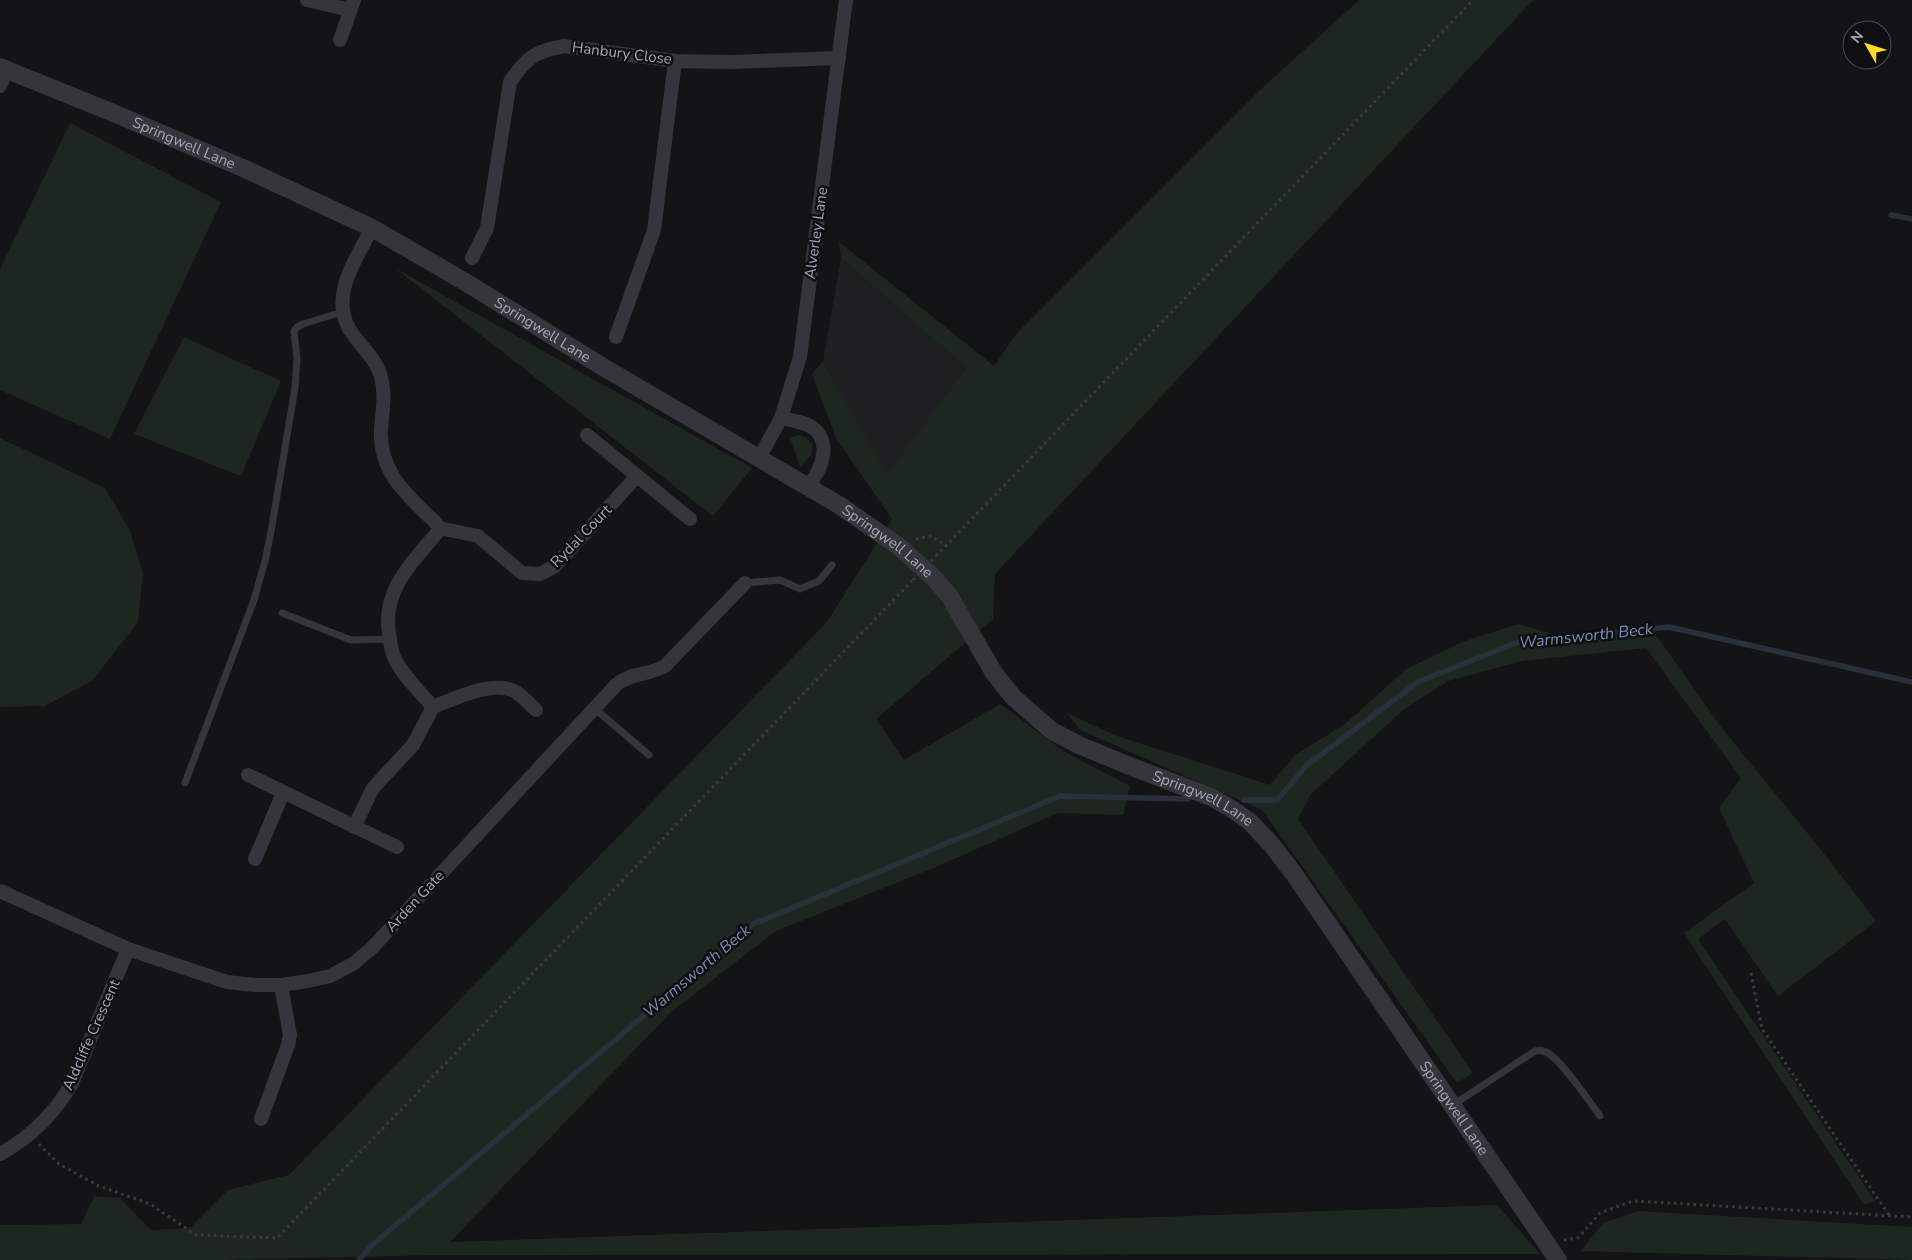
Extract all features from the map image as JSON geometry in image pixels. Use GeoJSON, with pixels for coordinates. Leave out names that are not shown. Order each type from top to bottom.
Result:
{"type":"FeatureCollection","features":[{"type":"Feature","properties":{"kind":"street"},"geometry":{"type":"LineString","coordinates":[[307,0],[352,5],[340,40]]}},
{"type":"Feature","properties":{"kind":"street","name":"Alverley Lane"},"geometry":{"type":"LineString","coordinates":[[759,458],[780,418],[800,357],[846,0]]}},
{"type":"Feature","properties":{"kind":"street","name":"Hanbury Close"},"geometry":{"type":"LineString","coordinates":[[472,258],[487,228],[510,82],[520,66],[532,55],[547,49],[564,46],[675,60],[732,62],[839,58]]}},
{"type":"Feature","properties":{"kind":"street"},"geometry":{"type":"LineString","coordinates":[[616,337],[654,230],[675,60]]}},
{"type":"Feature","properties":{"kind":"street","name":"Springwell Lane"},"geometry":{"type":"LineString","coordinates":[[2,75],[111,112],[245,169],[372,228],[462,280],[603,367],[839,505],[901,548],[920,564],[950,597],[994,673],[1013,697],[1052,731],[1079,745],[1127,765],[1211,797],[1232,809],[1249,822],[1271,844],[1294,874],[1558,1260]]}},
{"type":"Feature","properties":{"kind":"street"},"geometry":{"type":"LineString","coordinates":[[372,228],[346,278],[342,294],[342,312],[351,332],[376,365],[381,376],[384,407],[381,445],[388,469],[404,492],[437,524],[438,528],[437,533],[397,582],[388,613],[390,640],[395,658],[433,707]]}},
{"type":"Feature","properties":{"kind":"street"},"geometry":{"type":"LineString","coordinates":[[780,418],[813,428],[822,441],[823,460],[817,474],[807,486]]}},
{"type":"Feature","properties":{"kind":"street"},"geometry":{"type":"LineString","coordinates":[[587,435],[690,518]]}},
{"type":"Feature","properties":{"kind":"street","name":"Rydal Court"},"geometry":{"type":"LineString","coordinates":[[438,528],[478,536],[522,573],[540,574],[555,566],[637,476]]}},
{"type":"Feature","properties":{"kind":"street","name":"Arden Gate"},"geometry":{"type":"LineString","coordinates":[[0,891],[128,949],[227,982],[281,985],[330,976],[353,964],[372,948],[617,684],[624,679],[658,670],[673,659],[744,582]]}},
{"type":"Feature","properties":{"kind":"street"},"geometry":{"type":"LineString","coordinates":[[354,827],[373,788],[412,745],[433,707],[470,694],[494,688],[505,688],[515,692],[536,710]]}},
{"type":"Feature","properties":{"kind":"street"},"geometry":{"type":"LineString","coordinates":[[248,775],[397,848]]}},
{"type":"Feature","properties":{"kind":"street"},"geometry":{"type":"LineString","coordinates":[[255,860],[283,792]]}},
{"type":"Feature","properties":{"kind":"street","name":"Aldcliffe Crescent"},"geometry":{"type":"LineString","coordinates":[[0,1154],[30,1134],[48,1118],[64,1098],[128,949]]}},
{"type":"Feature","properties":{"kind":"street"},"geometry":{"type":"LineString","coordinates":[[261,1119],[290,1035],[281,985]]}},
{"type":"Feature","properties":{"kind":"lane"},"geometry":{"type":"LineString","coordinates":[[185,783],[254,600],[265,561],[295,388],[297,358],[294,331],[303,324],[342,312]]}},
{"type":"Feature","properties":{"kind":"lane"},"geometry":{"type":"LineString","coordinates":[[744,582],[780,580],[800,589],[819,581],[832,565]]}},
{"type":"Feature","properties":{"kind":"lane"},"geometry":{"type":"LineString","coordinates":[[282,613],[351,640],[390,640]]}},
{"type":"Feature","properties":{"kind":"lane"},"geometry":{"type":"LineString","coordinates":[[594,708],[649,755]]}},
{"type":"Feature","properties":{"kind":"lane"},"geometry":{"type":"LineString","coordinates":[[1452,1106],[1535,1051],[1540,1050],[1547,1052],[1560,1063],[1600,1116]]}},
{"type":"Feature","properties":{"kind":"path"},"geometry":{"type":"LineString","coordinates":[[30,1134],[59,1164],[99,1186],[150,1204],[196,1235],[277,1238],[1474,0]]}},
{"type":"Feature","properties":{"kind":"path"},"geometry":{"type":"LineString","coordinates":[[901,548],[907,542],[920,537],[931,536],[946,545]]}},
{"type":"Feature","properties":{"kind":"path"},"geometry":{"type":"LineString","coordinates":[[1751,973],[1762,1029],[1889,1216]]}},
{"type":"Feature","properties":{"kind":"path"},"geometry":{"type":"LineString","coordinates":[[1546,1243],[1578,1238],[1600,1213],[1634,1201],[1912,1217]]}},
{"type":"Feature","properties":{"kind":"shaded area"},"geometry":{"type":"Polygon","coordinates":[[[1359,0],[1533,0],[995,574],[993,619],[876,719],[904,760],[1000,704],[1065,752],[1130,786],[1123,815],[1058,813],[931,869],[776,931],[671,1012],[450,1242],[1497,1205],[1540,1254],[438,1255],[227,1260],[0,1260],[0,1225],[81,1224],[94,1196],[120,1198],[151,1230],[176,1229],[191,1227],[228,1190],[289,1175],[827,622],[892,519],[836,438],[812,374],[823,361],[887,474],[966,368],[841,258],[839,242],[994,366],[1017,333],[1260,90],[1359,0]]]}},
{"type":"Feature","properties":{"kind":"shaded area"},"geometry":{"type":"Polygon","coordinates":[[[70,123],[221,202],[110,439],[0,390],[0,269],[70,123]]]}},
{"type":"Feature","properties":{"kind":"shaded area"},"geometry":{"type":"Polygon","coordinates":[[[841,258],[966,368],[887,475],[823,361],[841,258]]]}},
{"type":"Feature","properties":{"kind":"shaded area"},"geometry":{"type":"Polygon","coordinates":[[[395,268],[752,468],[713,516],[395,268]]]}},
{"type":"Feature","properties":{"kind":"shaded area"},"geometry":{"type":"Polygon","coordinates":[[[184,337],[281,381],[241,476],[134,434],[184,337]]]}},
{"type":"Feature","properties":{"kind":"shaded area"},"geometry":{"type":"Polygon","coordinates":[[[798,435],[807,438],[812,444],[812,454],[800,467],[790,438],[798,435]]]}},
{"type":"Feature","properties":{"kind":"shaded area"},"geometry":{"type":"Polygon","coordinates":[[[0,438],[105,488],[130,531],[143,573],[138,622],[93,680],[45,706],[0,707],[0,438]]]}},
{"type":"Feature","properties":{"kind":"shaded area"},"geometry":{"type":"Polygon","coordinates":[[[1518,624],[1566,638],[1651,628],[1721,727],[1818,846],[1876,921],[1778,996],[1725,919],[1698,939],[1875,1201],[1864,1205],[1684,933],[1754,883],[1719,808],[1741,778],[1646,648],[1522,661],[1448,681],[1402,711],[1311,794],[1298,819],[1473,1073],[1457,1083],[1262,810],[1080,730],[1067,713],[1117,736],[1270,785],[1294,756],[1345,724],[1406,669],[1465,641],[1518,624]]]}},
{"type":"Feature","properties":{"kind":"shaded area"},"geometry":{"type":"Polygon","coordinates":[[[1638,1211],[1912,1227],[1912,1260],[1581,1251],[1603,1223],[1638,1211]]]}},
{"type":"Feature","properties":{"kind":"waterway"},"geometry":{"type":"LineString","coordinates":[[1891,215],[1912,219]]}},
{"type":"Feature","properties":{"kind":"waterway","name":"Warmsworth Beck"},"geometry":{"type":"LineString","coordinates":[[1244,800],[1277,800],[1307,765],[1418,682],[1518,642],[1669,627],[1912,682]]}},
{"type":"Feature","properties":{"kind":"waterway","name":"Warmsworth Beck"},"geometry":{"type":"LineString","coordinates":[[359,1260],[371,1246],[751,925],[1060,796],[1188,799]]}}]}
